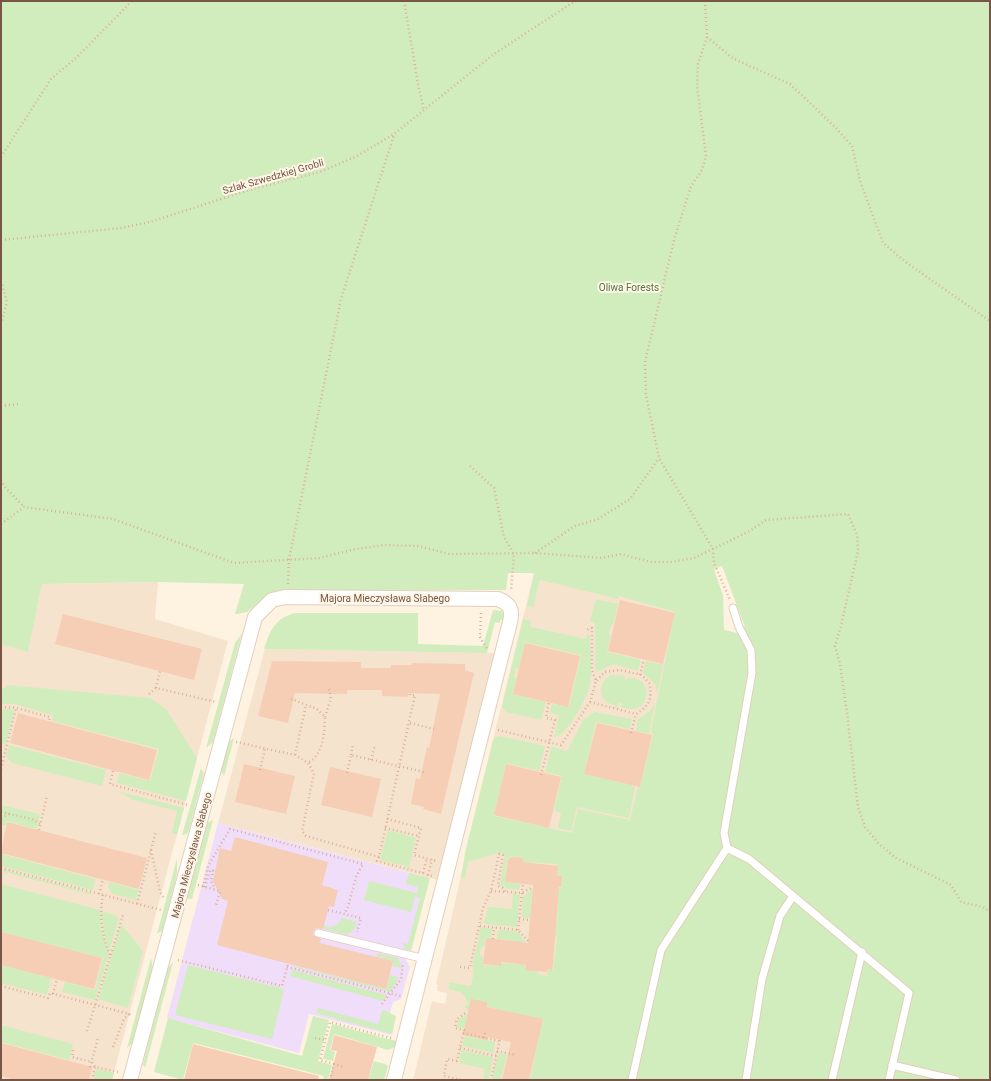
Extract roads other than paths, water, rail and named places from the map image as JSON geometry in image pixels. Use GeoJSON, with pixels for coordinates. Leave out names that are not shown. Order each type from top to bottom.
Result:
{"type":"FeatureCollection","features":[{"type":"Feature","properties":{"kind":"street","name":"Majora Mieczysława Słabego"},"geometry":{"type":"LineString","coordinates":[[130,1080],[250,629],[255,617],[263,607],[272,600],[288,597],[498,598],[506,602],[512,610],[425,959]]}},
{"type":"Feature","properties":{"kind":"street"},"geometry":{"type":"LineString","coordinates":[[394,1080],[425,959]]}},
{"type":"Feature","properties":{"kind":"lane"},"geometry":{"type":"LineString","coordinates":[[632,1080],[662,950],[727,848],[724,833],[752,673],[751,650],[739,627],[733,608]]}},
{"type":"Feature","properties":{"kind":"lane"},"geometry":{"type":"LineString","coordinates":[[727,848],[749,859],[862,952],[909,993],[889,1080]]}},
{"type":"Feature","properties":{"kind":"lane"},"geometry":{"type":"LineString","coordinates":[[746,1080],[762,979],[780,916],[793,896]]}},
{"type":"Feature","properties":{"kind":"lane"},"geometry":{"type":"LineString","coordinates":[[318,933],[425,959]]}},
{"type":"Feature","properties":{"kind":"lane"},"geometry":{"type":"LineString","coordinates":[[832,1080],[862,952]]}},
{"type":"Feature","properties":{"kind":"lane"},"geometry":{"type":"LineString","coordinates":[[892,1065],[956,1080]]}},
{"type":"Feature","properties":{"kind":"park label","name":"Oliwa Forests"},"geometry":{"type":"Point","coordinates":[629,287]}}]}
